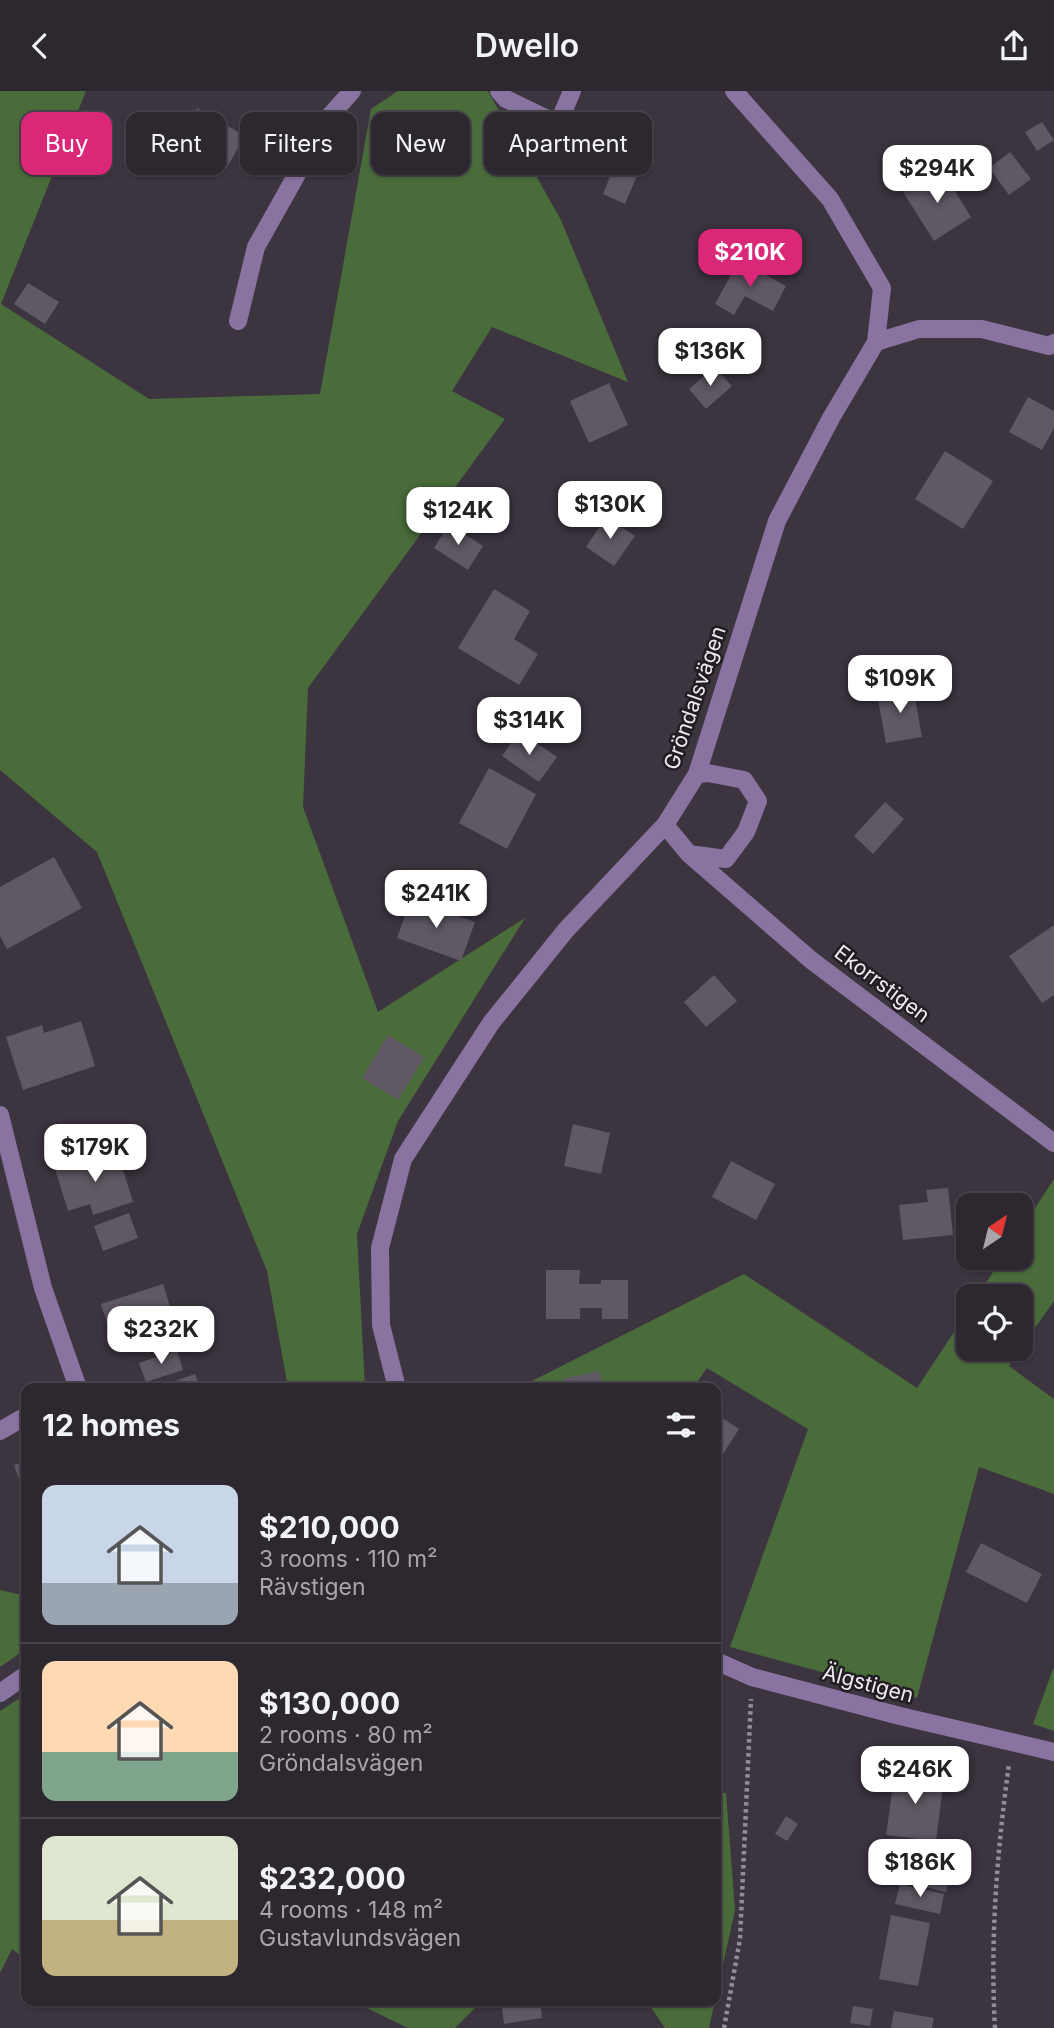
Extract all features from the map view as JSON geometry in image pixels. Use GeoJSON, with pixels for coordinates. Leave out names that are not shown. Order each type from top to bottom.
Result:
{"type":"FeatureCollection","features":[{"type":"Feature","properties":{"kind":"street"},"geometry":{"type":"LineString","coordinates":[[238,321],[256,247],[329,117],[352,91]]}},
{"type":"Feature","properties":{"kind":"street"},"geometry":{"type":"LineString","coordinates":[[499,91],[506,99],[558,124],[572,91]]}},
{"type":"Feature","properties":{"kind":"street"},"geometry":{"type":"LineString","coordinates":[[734,91],[830,199],[882,288],[876,342],[919,329],[982,329],[1052,346]]}},
{"type":"Feature","properties":{"kind":"street","name":"Gröndalsvägen"},"geometry":{"type":"LineString","coordinates":[[396,1383],[381,1325],[380,1248],[403,1159],[491,1023],[566,930],[665,825],[697,774],[777,521],[831,418],[876,342]]}},
{"type":"Feature","properties":{"kind":"street"},"geometry":{"type":"LineString","coordinates":[[689,854],[726,859],[746,832],[758,801],[744,780],[708,773],[697,774]]}},
{"type":"Feature","properties":{"kind":"street","name":"Ekorrstigen"},"geometry":{"type":"LineString","coordinates":[[665,825],[689,854],[811,960],[1054,1143]]}},
{"type":"Feature","properties":{"kind":"street"},"geometry":{"type":"LineString","coordinates":[[0,1115],[43,1288],[75,1383]]}},
{"type":"Feature","properties":{"kind":"street"},"geometry":{"type":"LineString","coordinates":[[0,1430],[21,1419]]}},
{"type":"Feature","properties":{"kind":"street","name":"Älgstigen"},"geometry":{"type":"LineString","coordinates":[[721,1663],[752,1677],[900,1716],[1054,1752]]}},
{"type":"Feature","properties":{"kind":"street"},"geometry":{"type":"LineString","coordinates":[[0,1693],[21,1678]]}},
{"type":"Feature","properties":{"kind":"path"},"geometry":{"type":"LineString","coordinates":[[724,2028],[740,1939],[752,1677]]}},
{"type":"Feature","properties":{"kind":"path"},"geometry":{"type":"LineString","coordinates":[[995,2028],[993,1982],[1001,1824],[1012,1743]]}},
{"type":"Feature","properties":{"kind":"green space"},"geometry":{"type":"Polygon","coordinates":[[[0,91],[86,91],[78,112],[21,112],[21,175],[52,175],[1,304],[149,399],[320,394],[371,109],[398,91],[488,91],[500,112],[484,112],[484,175],[536,175],[561,220],[628,382],[492,327],[452,391],[505,419],[308,688],[303,807],[378,1012],[525,918],[398,1121],[357,1234],[365,1383],[287,1383],[267,1271],[97,852],[0,770],[0,91]]]}},
{"type":"Feature","properties":{"kind":"green space"},"geometry":{"type":"Polygon","coordinates":[[[1054,1179],[1054,1301],[1033,1331],[1033,1284],[985,1284],[994,1271],[1033,1270],[1033,1211],[1054,1179]]]}},
{"type":"Feature","properties":{"kind":"green space"},"geometry":{"type":"Polygon","coordinates":[[[744,1274],[917,1388],[956,1329],[956,1361],[1012,1361],[1009,1366],[1054,1399],[1054,1494],[979,1467],[917,1698],[730,1647],[808,1429],[707,1368],[696,1383],[528,1383],[744,1274]]]}},
{"type":"Feature","properties":{"kind":"green space"},"geometry":{"type":"Polygon","coordinates":[[[0,1590],[21,1595],[21,1652],[0,1667],[0,1590]]]}},
{"type":"Feature","properties":{"kind":"green space"},"geometry":{"type":"Polygon","coordinates":[[[1054,1670],[1054,1731],[1033,1724],[1054,1670]]]}},
{"type":"Feature","properties":{"kind":"green space"},"geometry":{"type":"Polygon","coordinates":[[[21,1697],[21,1956],[12,1949],[0,1973],[0,1711],[21,1697]]]}},
{"type":"Feature","properties":{"kind":"green space"},"geometry":{"type":"Polygon","coordinates":[[[721,1792],[726,1793],[735,1910],[721,1973],[721,1792]]]}},
{"type":"Feature","properties":{"kind":"green space"},"geometry":{"type":"Polygon","coordinates":[[[362,2006],[477,2006],[455,2028],[408,2028],[362,2006]]]}},
{"type":"Feature","properties":{"kind":"green space"},"geometry":{"type":"Polygon","coordinates":[[[650,2006],[714,2006],[709,2028],[665,2028],[650,2006]]]}},
{"type":"Feature","properties":{"kind":"building"},"geometry":{"type":"Polygon","coordinates":[[[1042,122],[1054,140],[1037,151],[1025,132],[1042,122]]]}},
{"type":"Feature","properties":{"kind":"building"},"geometry":{"type":"Polygon","coordinates":[[[226,125],[240,133],[240,145],[226,169],[226,125]]]}},
{"type":"Feature","properties":{"kind":"building"},"geometry":{"type":"Polygon","coordinates":[[[1010,152],[1031,179],[1009,195],[989,168],[1010,152]]]}},
{"type":"Feature","properties":{"kind":"building"},"geometry":{"type":"Polygon","coordinates":[[[941,169],[971,217],[934,241],[903,192],[941,169]]]}},
{"type":"Feature","properties":{"kind":"building"},"geometry":{"type":"Polygon","coordinates":[[[611,175],[637,175],[625,204],[603,194],[611,175]]]}},
{"type":"Feature","properties":{"kind":"building"},"geometry":{"type":"Polygon","coordinates":[[[739,260],[786,286],[773,311],[745,296],[734,315],[715,304],[739,260]]]}},
{"type":"Feature","properties":{"kind":"building"},"geometry":{"type":"Polygon","coordinates":[[[28,283],[59,302],[45,324],[14,304],[28,283]]]}},
{"type":"Feature","properties":{"kind":"building"},"geometry":{"type":"Polygon","coordinates":[[[714,367],[732,386],[706,409],[689,389],[714,367]]]}},
{"type":"Feature","properties":{"kind":"building"},"geometry":{"type":"Polygon","coordinates":[[[609,383],[628,425],[589,443],[570,401],[609,383]]]}},
{"type":"Feature","properties":{"kind":"building"},"geometry":{"type":"Polygon","coordinates":[[[1028,397],[1054,411],[1054,428],[1042,450],[1009,432],[1028,397]]]}},
{"type":"Feature","properties":{"kind":"building"},"geometry":{"type":"Polygon","coordinates":[[[945,451],[993,481],[963,529],[915,499],[945,451]]]}},
{"type":"Feature","properties":{"kind":"building"},"geometry":{"type":"Polygon","coordinates":[[[606,517],[635,536],[614,566],[586,547],[606,517]]]}},
{"type":"Feature","properties":{"kind":"building"},"geometry":{"type":"Polygon","coordinates":[[[449,524],[483,546],[468,570],[434,548],[449,524]]]}},
{"type":"Feature","properties":{"kind":"building"},"geometry":{"type":"Polygon","coordinates":[[[494,589],[530,611],[514,639],[538,654],[519,685],[458,648],[494,589]]]}},
{"type":"Feature","properties":{"kind":"building"},"geometry":{"type":"Polygon","coordinates":[[[913,687],[922,737],[886,743],[877,694],[913,687]]]}},
{"type":"Feature","properties":{"kind":"building"},"geometry":{"type":"Polygon","coordinates":[[[519,731],[557,757],[539,782],[502,756],[519,731]]]}},
{"type":"Feature","properties":{"kind":"building"},"geometry":{"type":"Polygon","coordinates":[[[489,768],[536,794],[507,849],[459,823],[489,768]]]}},
{"type":"Feature","properties":{"kind":"building"},"geometry":{"type":"Polygon","coordinates":[[[885,802],[904,819],[873,854],[854,836],[885,802]]]}},
{"type":"Feature","properties":{"kind":"building"},"geometry":{"type":"Polygon","coordinates":[[[54,857],[82,908],[7,949],[0,936],[0,887],[54,857]]]}},
{"type":"Feature","properties":{"kind":"building"},"geometry":{"type":"Polygon","coordinates":[[[411,899],[475,922],[461,961],[397,938],[411,899]]]}},
{"type":"Feature","properties":{"kind":"building"},"geometry":{"type":"Polygon","coordinates":[[[1054,925],[1054,995],[1042,1003],[1009,956],[1054,925]]]}},
{"type":"Feature","properties":{"kind":"building"},"geometry":{"type":"Polygon","coordinates":[[[714,975],[737,1001],[706,1027],[684,1002],[714,975]]]}},
{"type":"Feature","properties":{"kind":"building"},"geometry":{"type":"Polygon","coordinates":[[[81,1021],[95,1066],[23,1090],[6,1037],[42,1025],[44,1033],[81,1021]]]}},
{"type":"Feature","properties":{"kind":"building"},"geometry":{"type":"Polygon","coordinates":[[[388,1035],[424,1057],[398,1100],[362,1078],[388,1035]]]}},
{"type":"Feature","properties":{"kind":"building"},"geometry":{"type":"Polygon","coordinates":[[[573,1124],[610,1133],[601,1174],[564,1166],[573,1124]]]}},
{"type":"Feature","properties":{"kind":"building"},"geometry":{"type":"Polygon","coordinates":[[[117,1150],[133,1202],[93,1215],[90,1204],[68,1211],[55,1169],[117,1150]]]}},
{"type":"Feature","properties":{"kind":"building"},"geometry":{"type":"Polygon","coordinates":[[[731,1161],[775,1184],[756,1220],[712,1197],[731,1161]]]}},
{"type":"Feature","properties":{"kind":"building"},"geometry":{"type":"Polygon","coordinates":[[[948,1188],[953,1235],[903,1240],[899,1205],[928,1202],[926,1190],[948,1188]]]}},
{"type":"Feature","properties":{"kind":"building"},"geometry":{"type":"Polygon","coordinates":[[[129,1213],[138,1238],[103,1251],[94,1226],[129,1213]]]}},
{"type":"Feature","properties":{"kind":"building"},"geometry":{"type":"Polygon","coordinates":[[[546,1270],[580,1270],[579,1284],[601,1284],[601,1280],[628,1280],[628,1319],[602,1319],[602,1308],[580,1308],[580,1319],[546,1319],[546,1270]]]}},
{"type":"Feature","properties":{"kind":"building"},"geometry":{"type":"Polygon","coordinates":[[[163,1284],[179,1335],[137,1348],[133,1338],[114,1345],[101,1304],[163,1284]]]}},
{"type":"Feature","properties":{"kind":"building"},"geometry":{"type":"Polygon","coordinates":[[[177,1350],[183,1370],[146,1382],[139,1363],[177,1350]]]}},
{"type":"Feature","properties":{"kind":"building"},"geometry":{"type":"Polygon","coordinates":[[[599,1371],[602,1383],[564,1383],[563,1379],[599,1371]]]}},
{"type":"Feature","properties":{"kind":"building"},"geometry":{"type":"Polygon","coordinates":[[[195,1374],[198,1383],[169,1383],[195,1374]]]}},
{"type":"Feature","properties":{"kind":"building"},"geometry":{"type":"Polygon","coordinates":[[[721,1417],[739,1429],[721,1457],[721,1417]]]}},
{"type":"Feature","properties":{"kind":"building"},"geometry":{"type":"Polygon","coordinates":[[[21,1463],[21,1485],[14,1465],[21,1463]]]}},
{"type":"Feature","properties":{"kind":"building"},"geometry":{"type":"Polygon","coordinates":[[[981,1543],[1042,1574],[1027,1603],[966,1572],[981,1543]]]}},
{"type":"Feature","properties":{"kind":"building"},"geometry":{"type":"Polygon","coordinates":[[[895,1771],[944,1778],[936,1841],[886,1835],[895,1771]]]}},
{"type":"Feature","properties":{"kind":"building"},"geometry":{"type":"Polygon","coordinates":[[[786,1816],[798,1824],[787,1841],[775,1834],[786,1816]]]}},
{"type":"Feature","properties":{"kind":"building"},"geometry":{"type":"Polygon","coordinates":[[[912,1850],[954,1860],[946,1892],[904,1882],[912,1850]]]}},
{"type":"Feature","properties":{"kind":"building"},"geometry":{"type":"Polygon","coordinates":[[[900,1884],[944,1894],[940,1914],[895,1904],[900,1884]]]}},
{"type":"Feature","properties":{"kind":"building"},"geometry":{"type":"Polygon","coordinates":[[[891,1915],[930,1923],[918,1986],[879,1979],[891,1915]]]}},
{"type":"Feature","properties":{"kind":"building"},"geometry":{"type":"Polygon","coordinates":[[[502,2006],[541,2006],[542,2018],[504,2024],[502,2006]]]}},
{"type":"Feature","properties":{"kind":"building"},"geometry":{"type":"Polygon","coordinates":[[[853,2006],[873,2009],[870,2026],[850,2023],[853,2006]]]}},
{"type":"Feature","properties":{"kind":"building"},"geometry":{"type":"Polygon","coordinates":[[[894,2011],[934,2018],[932,2028],[891,2028],[894,2011]]]}}]}
